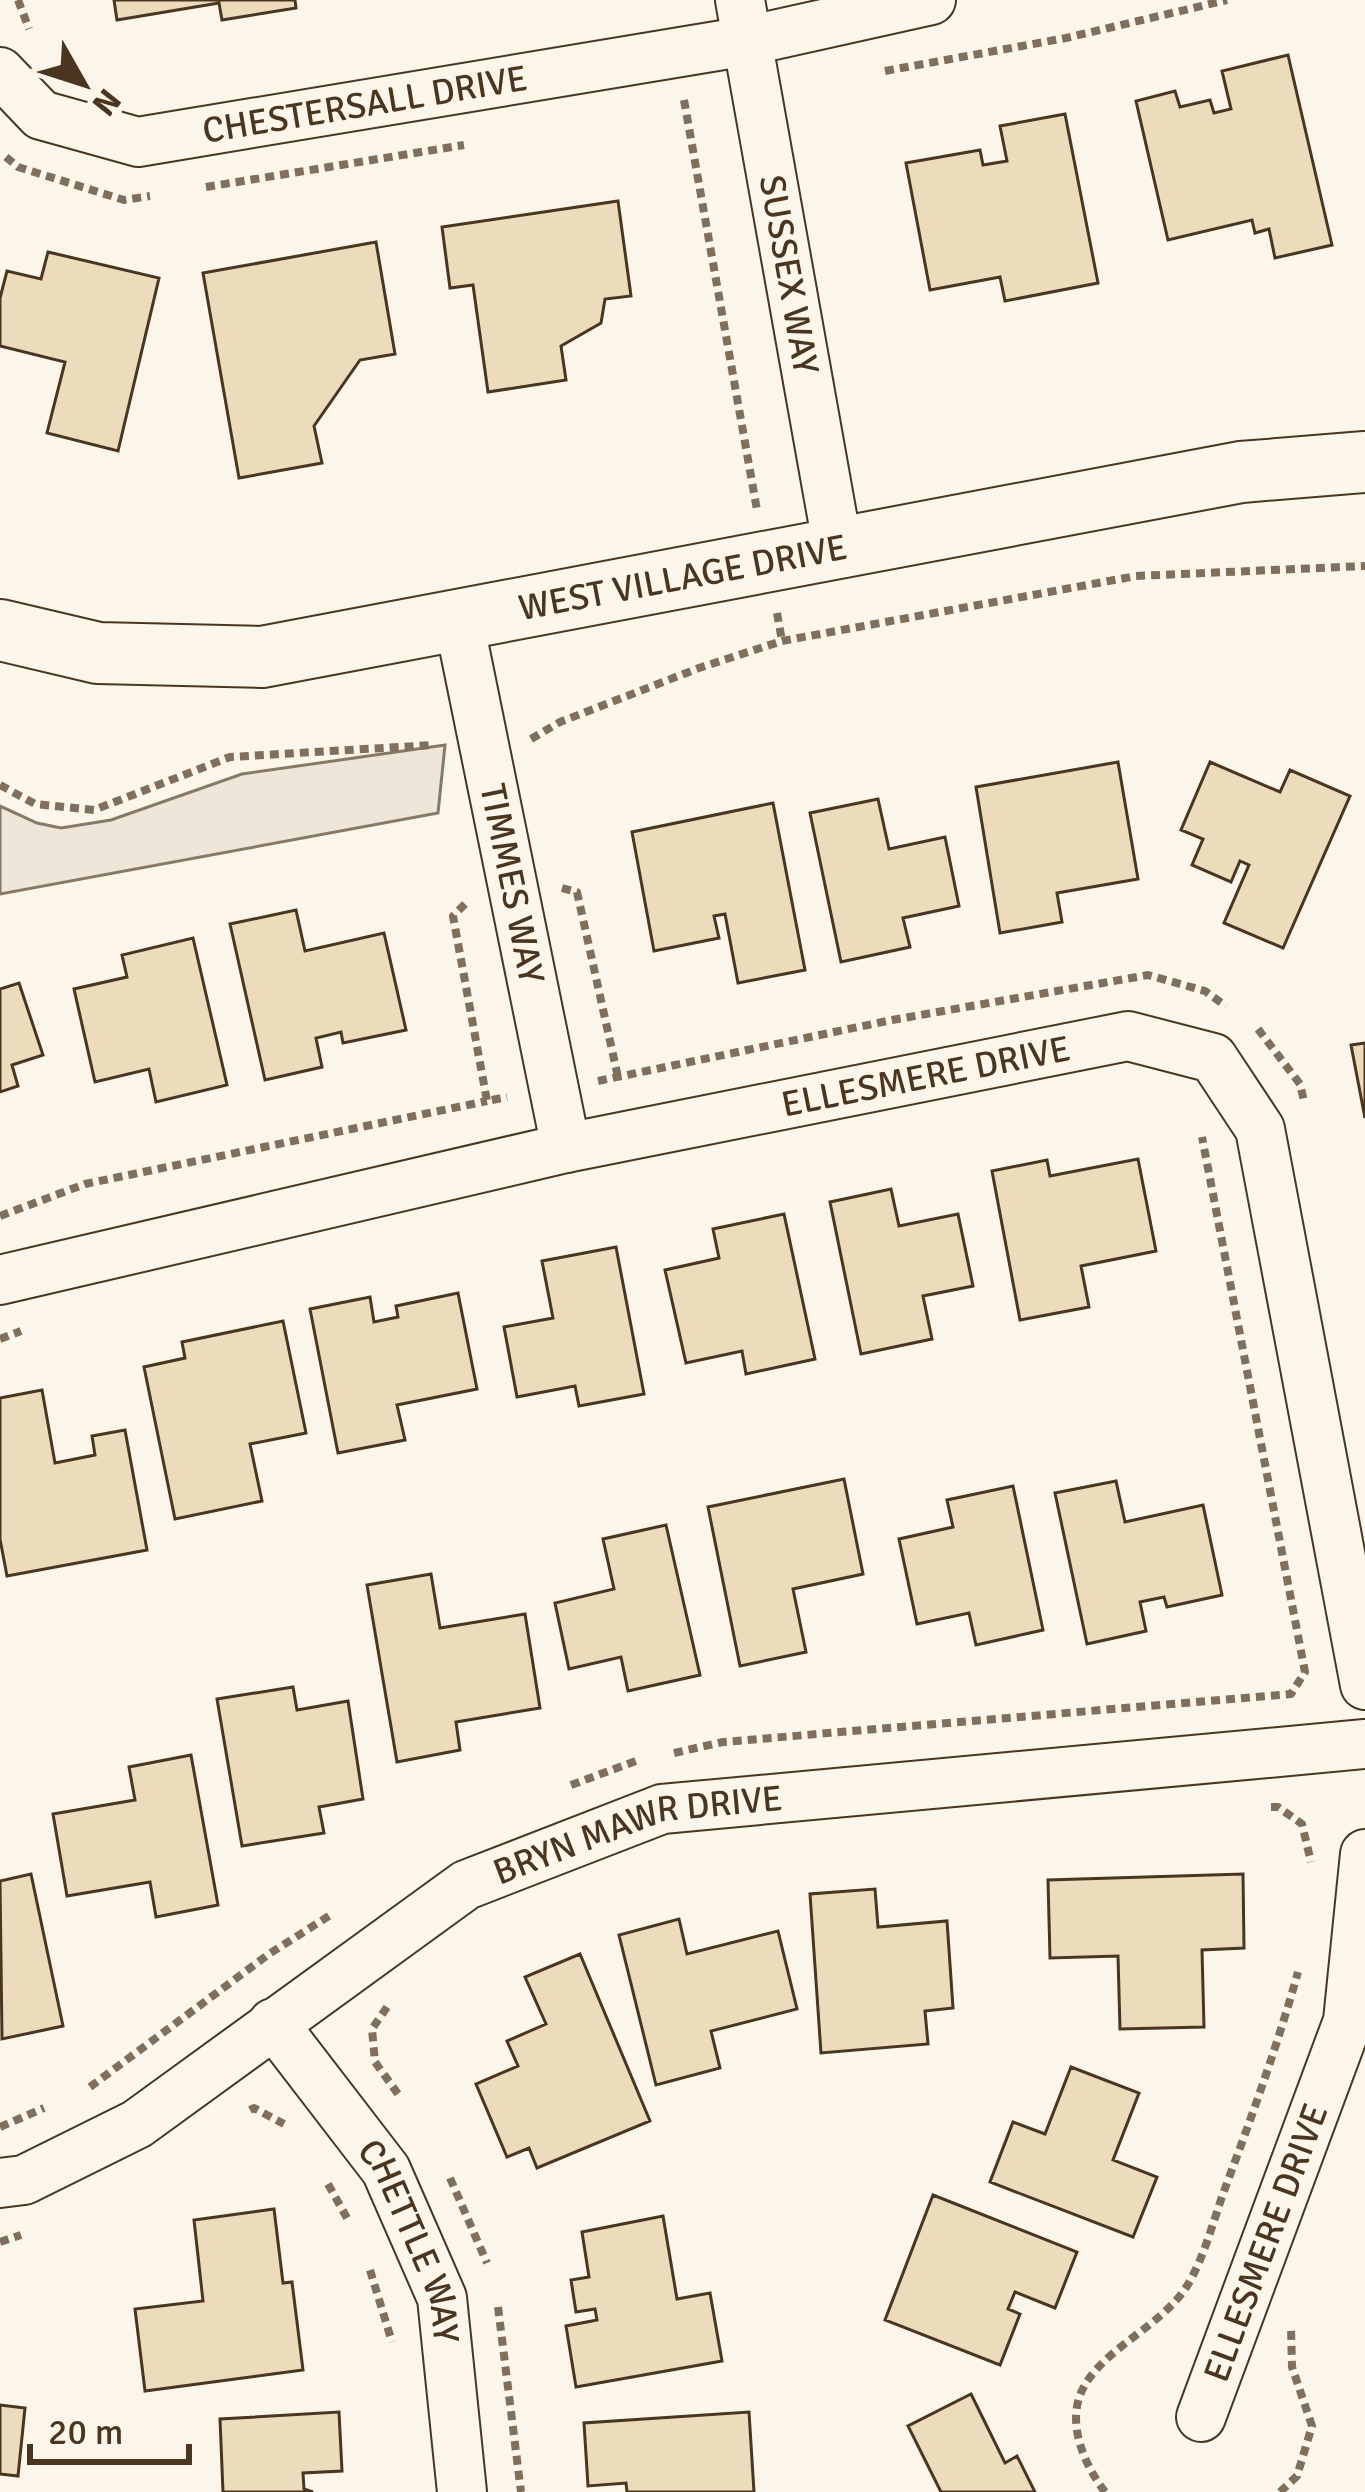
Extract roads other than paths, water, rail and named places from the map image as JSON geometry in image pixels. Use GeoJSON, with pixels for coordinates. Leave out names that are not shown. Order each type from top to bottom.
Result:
{"type":"FeatureCollection","features":[{"type":"Feature","properties":{"kind":"street","name":"CHESTERSALL DRIVE"},"geometry":{"type":"LineString","coordinates":[[17,58],[41,115],[138,142],[675,53],[744,20],[931,0]]}},
{"type":"Feature","properties":{"kind":"street","name":"SUSSEX WAY"},"geometry":{"type":"LineString","coordinates":[[744,20],[838,548]]}},
{"type":"Feature","properties":{"kind":"street","name":"WEST VILLAGE DRIVE"},"geometry":{"type":"LineString","coordinates":[[0,630],[98,653],[262,657],[1241,472],[1365,462]]}},
{"type":"Feature","properties":{"kind":"street","name":"TIMMES WAY"},"geometry":{"type":"LineString","coordinates":[[459,622],[566,1148]]}},
{"type":"Feature","properties":{"kind":"street","name":"ELLESMERE DRIVE"},"geometry":{"type":"LineString","coordinates":[[0,1280],[566,1148],[1128,1036],[1213,1058],[1260,1129],[1365,1685]]}},
{"type":"Feature","properties":{"kind":"street","name":"BRYN MAWR DRIVE"},"geometry":{"type":"LineString","coordinates":[[0,2183],[24,2180],[137,2124],[466,1886],[662,1809],[1365,1744]]}},
{"type":"Feature","properties":{"kind":"street","name":"ELLESMERE DRIVE"},"geometry":{"type":"LineString","coordinates":[[1201,2417],[1348,2021],[1365,1854]]}},
{"type":"Feature","properties":{"kind":"street","name":"CHETTLE WAY"},"geometry":{"type":"LineString","coordinates":[[273,2023],[386,2170],[442,2298],[462,2492]]}}]}
